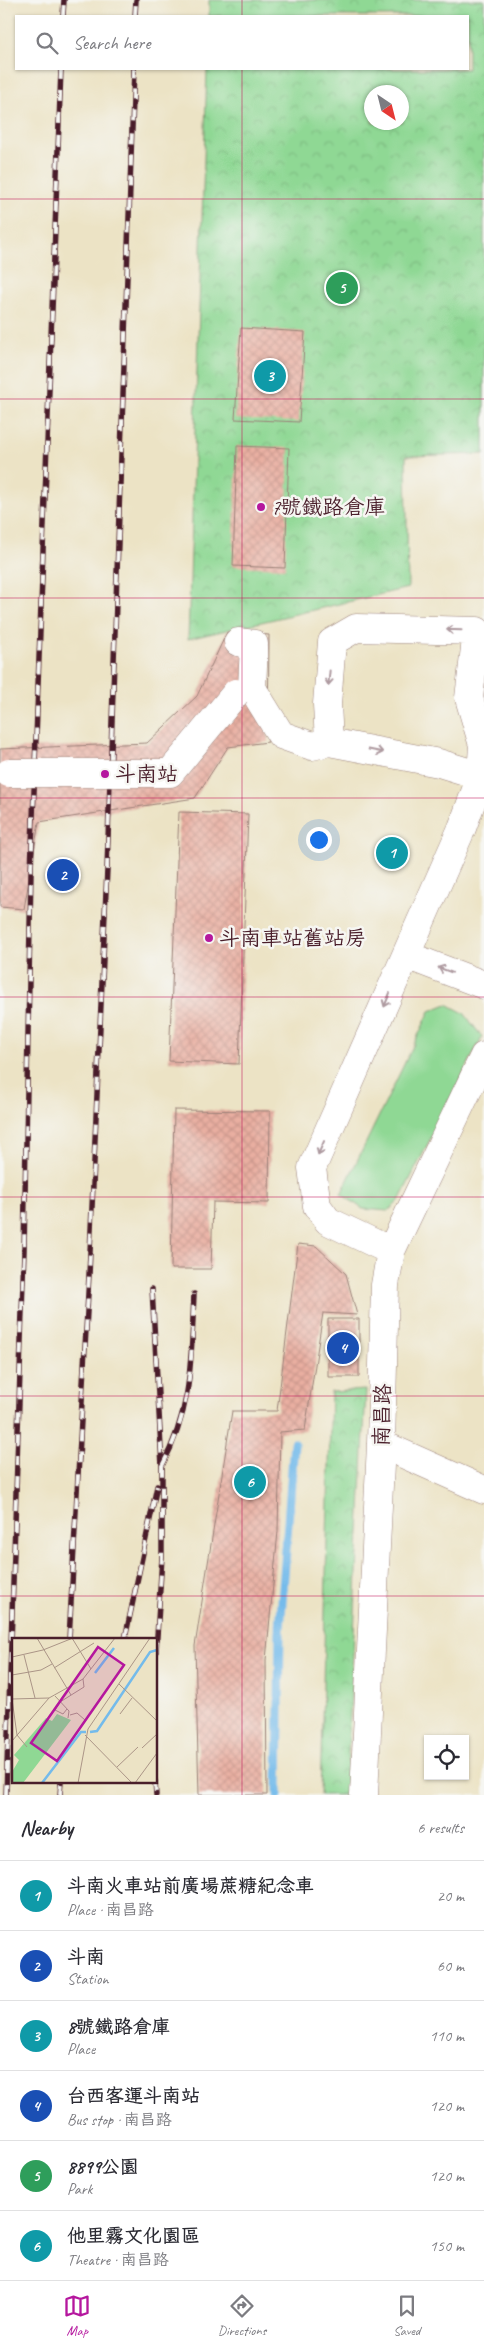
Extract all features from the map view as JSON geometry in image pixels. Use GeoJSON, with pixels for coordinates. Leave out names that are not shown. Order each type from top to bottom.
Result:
{"type":"FeatureCollection","features":[{"type":"Feature","properties":{"kind":"street"},"geometry":{"type":"LineString","coordinates":[[328,742],[327,704],[332,642],[356,628],[477,631],[469,698],[483,745],[483,777],[312,1168],[317,1206],[328,1221],[391,1252]]}},
{"type":"Feature","properties":{"kind":"street"},"geometry":{"type":"LineString","coordinates":[[238,642],[254,644],[252,688],[281,735],[312,746],[328,742],[440,763],[483,777]]}},
{"type":"Feature","properties":{"kind":"street"},"geometry":{"type":"LineString","coordinates":[[9,773],[170,773],[236,693]]}},
{"type":"Feature","properties":{"kind":"street"},"geometry":{"type":"LineString","coordinates":[[406,955],[484,985]]}},
{"type":"Feature","properties":{"kind":"street","name":"南昌路"},"geometry":{"type":"LineString","coordinates":[[364,1795],[381,1444],[385,1285],[391,1252],[484,1056]]}},
{"type":"Feature","properties":{"kind":"street"},"geometry":{"type":"LineString","coordinates":[[381,1444],[484,1490]]}},
{"type":"Feature","properties":{"kind":"green space"},"geometry":{"type":"Polygon","coordinates":[[[209,0],[484,0],[484,454],[406,456],[408,588],[188,639],[207,70],[469,70],[469,15],[209,15],[209,0]]]}},
{"type":"Feature","properties":{"kind":"green space"},"geometry":{"type":"Polygon","coordinates":[[[447,1004],[464,1013],[482,1037],[399,1201],[388,1211],[363,1209],[341,1194],[430,1011],[447,1004]]]}},
{"type":"Feature","properties":{"kind":"green space"},"geometry":{"type":"Polygon","coordinates":[[[366,1390],[346,1795],[320,1795],[331,1392],[366,1390]]]}},
{"type":"Feature","properties":{"kind":"building"},"geometry":{"type":"Polygon","coordinates":[[[241,328],[305,332],[299,422],[235,419],[241,328]]]}},
{"type":"Feature","properties":{"kind":"building","name":"7號鐵路倉庫"},"geometry":{"type":"Polygon","coordinates":[[[237,446],[289,448],[285,568],[233,566],[237,446]]]}},
{"type":"Feature","properties":{"kind":"building","name":"斗南站"},"geometry":{"type":"Polygon","coordinates":[[[227,632],[269,635],[268,742],[228,747],[195,798],[39,822],[24,909],[0,907],[0,749],[147,743],[197,696],[227,632]]]}},
{"type":"Feature","properties":{"kind":"building","name":"斗南車站舊站房"},"geometry":{"type":"Polygon","coordinates":[[[179,812],[248,814],[239,1064],[169,1061],[179,812]]]}},
{"type":"Feature","properties":{"kind":"building"},"geometry":{"type":"Polygon","coordinates":[[[174,1110],[270,1111],[269,1203],[213,1202],[211,1269],[171,1269],[174,1110]]]}},
{"type":"Feature","properties":{"kind":"building"},"geometry":{"type":"Polygon","coordinates":[[[298,1244],[316,1246],[346,1274],[357,1315],[323,1313],[305,1430],[280,1432],[278,1531],[266,1660],[267,1795],[199,1795],[195,1646],[232,1411],[277,1411],[298,1244]]]}},
{"type":"Feature","properties":{"kind":"building"},"geometry":{"type":"Polygon","coordinates":[[[328,1319],[359,1319],[359,1377],[328,1377],[328,1319]]]}},
{"type":"Feature","properties":{"kind":"waterway"},"geometry":{"type":"LineString","coordinates":[[278,1795],[280,1629],[294,1443]]}},
{"type":"Feature","properties":{"kind":"railway"},"geometry":{"type":"LineString","coordinates":[[63,15],[64,0]]}},
{"type":"Feature","properties":{"kind":"railway"},"geometry":{"type":"LineString","coordinates":[[135,15],[136,0]]}},
{"type":"Feature","properties":{"kind":"railway"},"geometry":{"type":"LineString","coordinates":[[6,1795],[24,1251],[31,872],[61,70]]}},
{"type":"Feature","properties":{"kind":"railway"},"geometry":{"type":"LineString","coordinates":[[69,1638],[89,1275],[107,869],[134,70]]}},
{"type":"Feature","properties":{"kind":"railway"},"geometry":{"type":"LineString","coordinates":[[152,1289],[162,1466],[162,1557],[157,1638]]}},
{"type":"Feature","properties":{"kind":"railway"},"geometry":{"type":"LineString","coordinates":[[162,1466],[180,1423],[185,1403],[191,1361],[194,1294]]}},
{"type":"Feature","properties":{"kind":"railway"},"geometry":{"type":"LineString","coordinates":[[125,1638],[157,1486]]}},
{"type":"Feature","properties":{"kind":"railway"},"geometry":{"type":"LineString","coordinates":[[60,1795],[61,1782]]}},
{"type":"Feature","properties":{"kind":"railway"},"geometry":{"type":"LineString","coordinates":[[155,1782],[156,1795]]}},
{"type":"Feature","properties":{"kind":"place","name":"8899公園"},"geometry":{"type":"Point","coordinates":[342,288]}},
{"type":"Feature","properties":{"kind":"place","name":"8號鐵路倉庫"},"geometry":{"type":"Point","coordinates":[270,376]}},
{"type":"Feature","properties":{"kind":"place","name":"7號鐵路倉庫"},"geometry":{"type":"Point","coordinates":[261,507]}},
{"type":"Feature","properties":{"kind":"place","name":"斗南站"},"geometry":{"type":"Point","coordinates":[105,774]}},
{"type":"Feature","properties":{"kind":"place","name":"斗南火車站前廣場蔗糖紀念車"},"geometry":{"type":"Point","coordinates":[392,853]}},
{"type":"Feature","properties":{"kind":"place","name":"斗南"},"geometry":{"type":"Point","coordinates":[63,875]}},
{"type":"Feature","properties":{"kind":"place","name":"斗南車站舊站房"},"geometry":{"type":"Point","coordinates":[209,938]}},
{"type":"Feature","properties":{"kind":"place","name":"台西客運斗南站"},"geometry":{"type":"Point","coordinates":[343,1348]}},
{"type":"Feature","properties":{"kind":"place","name":"他里霧文化園區"},"geometry":{"type":"Point","coordinates":[250,1482]}}]}
